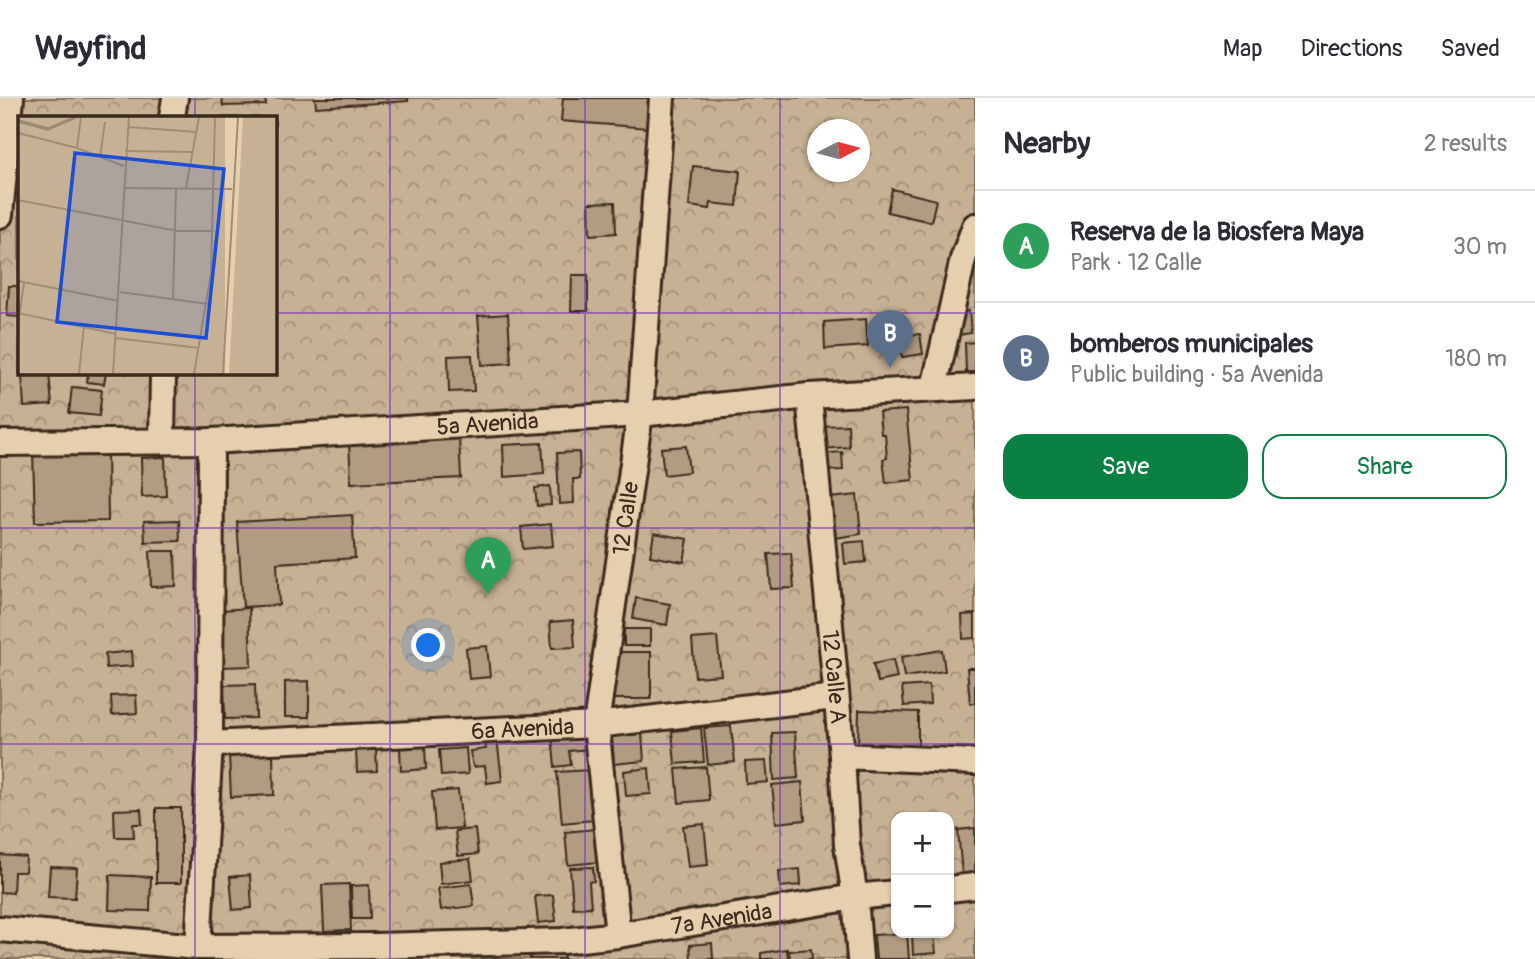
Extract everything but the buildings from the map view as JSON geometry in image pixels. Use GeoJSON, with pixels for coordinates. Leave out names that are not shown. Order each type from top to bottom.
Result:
{"type":"FeatureCollection","features":[{"type":"Feature","properties":{"kind":"street"},"geometry":{"type":"LineString","coordinates":[[0,215],[11,98]]}},
{"type":"Feature","properties":{"kind":"street"},"geometry":{"type":"LineString","coordinates":[[172,116],[175,98]]}},
{"type":"Feature","properties":{"kind":"street","name":"12 Calle"},"geometry":{"type":"LineString","coordinates":[[618,935],[596,725],[640,414],[662,98]]}},
{"type":"Feature","properties":{"kind":"street"},"geometry":{"type":"LineString","coordinates":[[934,388],[963,259],[973,238]]}},
{"type":"Feature","properties":{"kind":"street"},"geometry":{"type":"LineString","coordinates":[[162,441],[163,374]]}},
{"type":"Feature","properties":{"kind":"street","name":"5a Avenida"},"geometry":{"type":"LineString","coordinates":[[0,443],[211,441],[640,414],[809,396],[975,387]]}},
{"type":"Feature","properties":{"kind":"street","name":"12 Calle A"},"geometry":{"type":"LineString","coordinates":[[809,396],[842,756],[847,845],[860,959]]}},
{"type":"Feature","properties":{"kind":"street"},"geometry":{"type":"LineString","coordinates":[[198,947],[210,744],[211,441]]}},
{"type":"Feature","properties":{"kind":"street","name":"6a Avenida"},"geometry":{"type":"LineString","coordinates":[[210,744],[596,725],[835,698]]}},
{"type":"Feature","properties":{"kind":"street"},"geometry":{"type":"LineString","coordinates":[[842,756],[975,762]]}},
{"type":"Feature","properties":{"kind":"street"},"geometry":{"type":"LineString","coordinates":[[954,888],[975,886]]}},
{"type":"Feature","properties":{"kind":"street","name":"7a Avenida"},"geometry":{"type":"LineString","coordinates":[[0,929],[198,947],[374,946],[562,940],[618,935],[891,893]]}},
{"type":"Feature","properties":{"kind":"green space"},"geometry":{"type":"Polygon","coordinates":[[[0,98],[975,98],[975,959],[0,959],[0,98]]]}},
{"type":"Feature","properties":{"kind":"place","name":"bomberos municipales"},"geometry":{"type":"Point","coordinates":[890,368]}},
{"type":"Feature","properties":{"kind":"place","name":"Reserva de la Biosfera Maya"},"geometry":{"type":"Point","coordinates":[488,595]}}]}
